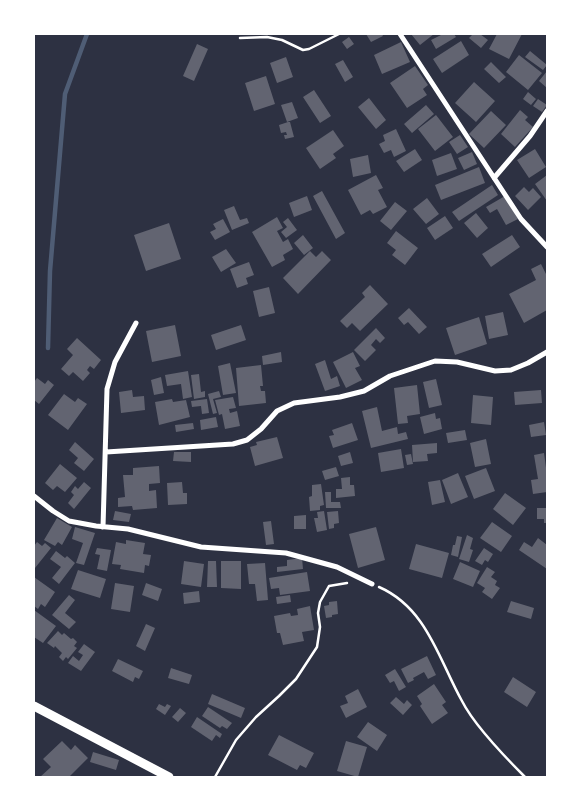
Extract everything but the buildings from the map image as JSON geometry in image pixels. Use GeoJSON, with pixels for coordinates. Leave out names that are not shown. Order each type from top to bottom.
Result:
{"type":"FeatureCollection","features":[{"type":"Feature","properties":{"kind":"street"},"geometry":{"type":"LineString","coordinates":[[400,34],[520,219],[547,247]]}},
{"type":"Feature","properties":{"kind":"street"},"geometry":{"type":"LineString","coordinates":[[494,178],[530,136],[547,111]]}},
{"type":"Feature","properties":{"kind":"street"},"geometry":{"type":"LineString","coordinates":[[103,527],[106,389],[116,362],[136,323]]}},
{"type":"Feature","properties":{"kind":"street"},"geometry":{"type":"LineString","coordinates":[[106,452],[233,444],[248,440],[277,411],[294,402],[340,398],[364,391],[390,376],[435,361],[456,362],[495,371],[511,370],[547,352]]}},
{"type":"Feature","properties":{"kind":"street"},"geometry":{"type":"LineString","coordinates":[[34,496],[53,512],[69,522],[128,529],[201,547],[286,552],[337,567],[372,584]]}},
{"type":"Feature","properties":{"kind":"street"},"geometry":{"type":"LineString","coordinates":[[34,706],[169,777]]}},
{"type":"Feature","properties":{"kind":"path"},"geometry":{"type":"LineString","coordinates":[[240,38],[266,37],[282,40],[303,50],[309,49],[339,34]]}},
{"type":"Feature","properties":{"kind":"path"},"geometry":{"type":"LineString","coordinates":[[215,777],[236,740],[256,716],[296,678],[317,647],[320,627],[318,613],[320,602],[329,586],[353,582],[372,584],[389,591],[422,621],[438,650],[462,703],[482,730],[525,777]]}},
{"type":"Feature","properties":{"kind":"waterway"},"geometry":{"type":"LineString","coordinates":[[48,348],[50,271],[65,94],[87,34]]}}]}
